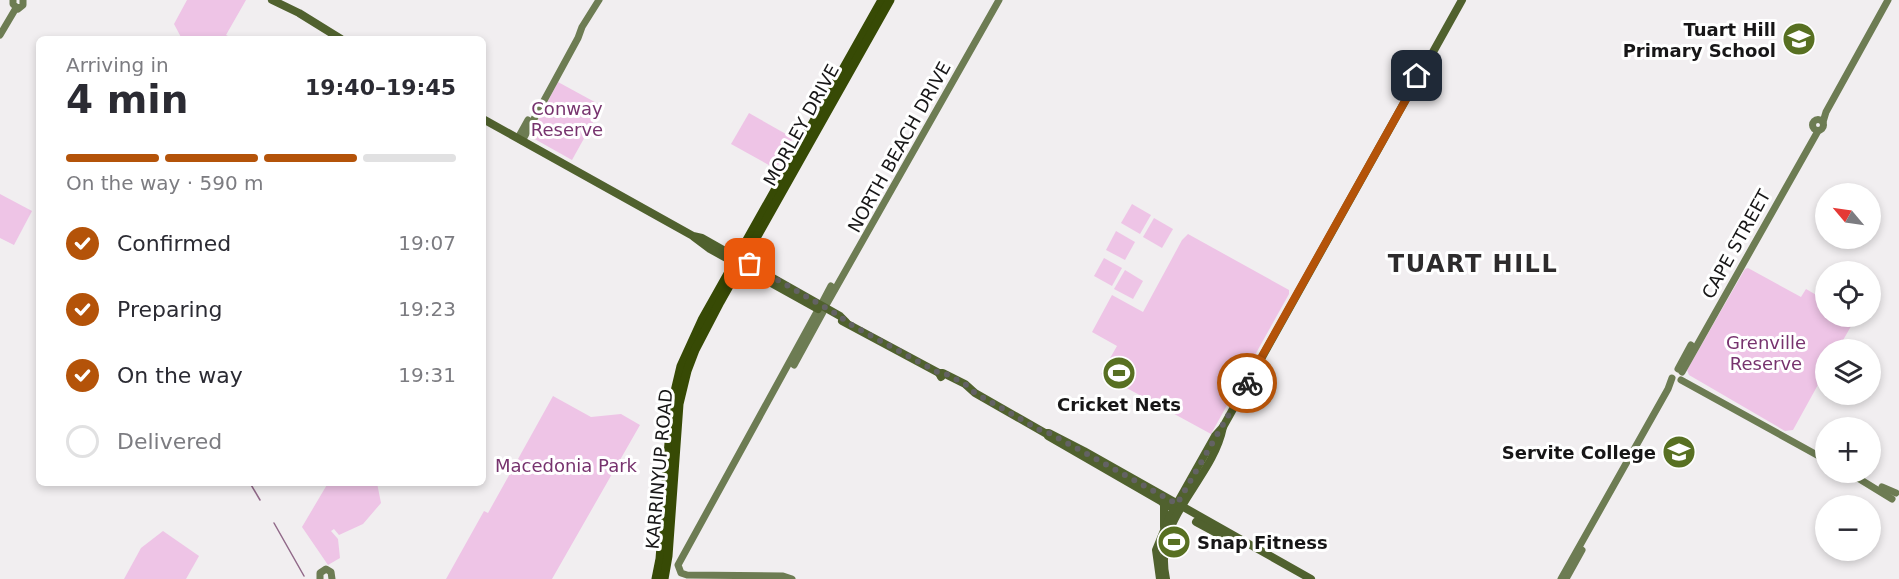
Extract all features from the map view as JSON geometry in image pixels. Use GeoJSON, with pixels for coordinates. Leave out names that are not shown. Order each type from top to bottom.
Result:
{"type":"FeatureCollection","features":[{"type":"Feature","properties":{"kind":"highway","name":"MORLEY DRIVE"},"geometry":{"type":"LineString","coordinates":[[739,262],[882,0]]}},
{"type":"Feature","properties":{"kind":"highway","name":"MORLEY DRIVE"},"geometry":{"type":"LineString","coordinates":[[739,262],[890,0]]}},
{"type":"Feature","properties":{"kind":"highway","name":"KARRINYUP ROAD"},"geometry":{"type":"LineString","coordinates":[[656,579],[660,559],[674,390],[693,339],[739,262]]}},
{"type":"Feature","properties":{"kind":"highway","name":"KARRINYUP ROAD"},"geometry":{"type":"LineString","coordinates":[[664,579],[668,556],[676,429],[681,395],[695,350],[739,262]]}},
{"type":"Feature","properties":{"kind":"main road"},"geometry":{"type":"LineString","coordinates":[[272,0],[313,26],[318,26],[336,36]]}},
{"type":"Feature","properties":{"kind":"main road"},"geometry":{"type":"LineString","coordinates":[[1160,579],[1156,550],[1164,529],[1178,508],[1215,436],[1223,427],[1409,94],[1410,88],[1462,0]]}},
{"type":"Feature","properties":{"kind":"main road"},"geometry":{"type":"LineString","coordinates":[[486,121],[693,236],[696,240],[822,309],[840,316],[846,322],[939,373],[962,389],[975,393],[1045,433],[1061,445],[1103,465],[1300,579]]}},
{"type":"Feature","properties":{"kind":"main road"},"geometry":{"type":"LineString","coordinates":[[1120,475],[1162,501],[1311,579]]}},
{"type":"Feature","properties":{"kind":"main road"},"geometry":{"type":"LineString","coordinates":[[1162,501],[1164,529]]}},
{"type":"Feature","properties":{"kind":"main road"},"geometry":{"type":"LineString","coordinates":[[1166,579],[1163,567],[1164,548],[1178,508]]}},
{"type":"Feature","properties":{"kind":"street"},"geometry":{"type":"LineString","coordinates":[[13,0],[16,8]]}},
{"type":"Feature","properties":{"kind":"street"},"geometry":{"type":"LineString","coordinates":[[0,34],[16,8],[22,7],[23,0]]}},
{"type":"Feature","properties":{"kind":"street"},"geometry":{"type":"LineString","coordinates":[[520,139],[597,0]]}},
{"type":"Feature","properties":{"kind":"street","name":"NORTH BEACH DRIVE"},"geometry":{"type":"LineString","coordinates":[[772,578],[687,575],[681,573],[678,568],[996,0]]}},
{"type":"Feature","properties":{"kind":"street","name":"CAPE STREET"},"geometry":{"type":"LineString","coordinates":[[1566,579],[1811,137],[1816,130],[1822,129],[1820,121],[1888,0]]}},
{"type":"Feature","properties":{"kind":"street"},"geometry":{"type":"LineString","coordinates":[[1679,376],[1815,452]]}},
{"type":"Feature","properties":{"kind":"street","name":"CAPE STREET"},"geometry":{"type":"LineString","coordinates":[[1561,579],[1670,386],[1679,376]]}},
{"type":"Feature","properties":{"kind":"street"},"geometry":{"type":"LineString","coordinates":[[1868,483],[1896,498]]}},
{"type":"Feature","properties":{"kind":"street"},"geometry":{"type":"LineString","coordinates":[[1873,483],[1896,498]]}},
{"type":"Feature","properties":{"kind":"street"},"geometry":{"type":"LineString","coordinates":[[318,578],[322,570],[328,569],[333,579]]}},
{"type":"Feature","properties":{"kind":"street"},"geometry":{"type":"LineString","coordinates":[[772,578],[792,579]]}},
{"type":"Feature","properties":{"kind":"green space"},"geometry":{"type":"Polygon","coordinates":[[[187,0],[246,0],[226,35],[228,36],[180,36],[174,24],[187,0]]]}},
{"type":"Feature","properties":{"kind":"green space","name":"Conway Reserve"},"geometry":{"type":"Polygon","coordinates":[[[558,82],[602,106],[572,160],[531,137],[558,82]]]}},
{"type":"Feature","properties":{"kind":"green space"},"geometry":{"type":"Polygon","coordinates":[[[749,113],[793,138],[776,169],[731,144],[749,113]]]}},
{"type":"Feature","properties":{"kind":"green space"},"geometry":{"type":"Polygon","coordinates":[[[0,194],[32,211],[14,245],[0,238],[0,194]]]}},
{"type":"Feature","properties":{"kind":"green space"},"geometry":{"type":"Polygon","coordinates":[[[1132,204],[1151,215],[1140,234],[1121,223],[1132,204]]]}},
{"type":"Feature","properties":{"kind":"green space"},"geometry":{"type":"Polygon","coordinates":[[[1154,218],[1173,229],[1162,248],[1143,237],[1154,218]]]}},
{"type":"Feature","properties":{"kind":"green space"},"geometry":{"type":"Polygon","coordinates":[[[1116,231],[1135,242],[1125,260],[1106,250],[1116,231]]]}},
{"type":"Feature","properties":{"kind":"green space"},"geometry":{"type":"Polygon","coordinates":[[[1188,234],[1289,290],[1289,294],[1211,434],[1101,374],[1117,346],[1092,332],[1112,295],[1143,312],[1182,240],[1188,234]]]}},
{"type":"Feature","properties":{"kind":"green space"},"geometry":{"type":"Polygon","coordinates":[[[1104,258],[1122,268],[1112,286],[1094,276],[1104,258]]]}},
{"type":"Feature","properties":{"kind":"green space","name":"Grenville Reserve"},"geometry":{"type":"Polygon","coordinates":[[[1748,268],[1801,297],[1806,289],[1815,294],[1815,327],[1851,327],[1844,339],[1815,339],[1815,390],[1793,430],[1785,431],[1689,375],[1687,370],[1745,269],[1748,268]]]}},
{"type":"Feature","properties":{"kind":"green space"},"geometry":{"type":"Polygon","coordinates":[[[1125,270],[1143,281],[1133,299],[1114,289],[1125,270]]]}},
{"type":"Feature","properties":{"kind":"green space","name":"Macedonia Park"},"geometry":{"type":"Polygon","coordinates":[[[553,396],[591,417],[621,414],[640,425],[552,579],[446,579],[484,511],[488,513],[553,396]]]}},
{"type":"Feature","properties":{"kind":"green space"},"geometry":{"type":"Polygon","coordinates":[[[326,486],[378,486],[381,503],[363,524],[339,535],[334,529],[331,531],[338,539],[340,558],[328,565],[302,527],[326,486]]]}},
{"type":"Feature","properties":{"kind":"green space"},"geometry":{"type":"Polygon","coordinates":[[[163,531],[199,556],[186,579],[124,579],[141,548],[163,531]]]}},
{"type":"Feature","properties":{"kind":"waterway"},"geometry":{"type":"LineString","coordinates":[[252,486],[260,500]]}},
{"type":"Feature","properties":{"kind":"waterway"},"geometry":{"type":"LineString","coordinates":[[274,523],[304,576]]}},
{"type":"Feature","properties":{"kind":"way so far"},"geometry":{"type":"LineString","coordinates":[[750,264],[840,316],[846,322],[939,373],[944,373],[965,384],[975,393],[1004,410],[1084,451],[1177,504],[1247,383]]}},
{"type":"Feature","properties":{"kind":"place","name":"Tuart Hill Primary School"},"geometry":{"type":"Point","coordinates":[1799,39]}},
{"type":"Feature","properties":{"kind":"place","name":"Cricket Nets"},"geometry":{"type":"Point","coordinates":[1119,373]}},
{"type":"Feature","properties":{"kind":"place","name":"Servite College"},"geometry":{"type":"Point","coordinates":[1679,452]}},
{"type":"Feature","properties":{"kind":"place","name":"Snap Fitness"},"geometry":{"type":"Point","coordinates":[1174,542]}},
{"type":"Feature","properties":{"kind":"district","name":"TUART HILL"},"geometry":{"type":"Point","coordinates":[1473,264]}},
{"type":"Feature","properties":{"kind":"route"},"geometry":{"type":"LineString","coordinates":[[1247,383],[1417,76]]}}]}
